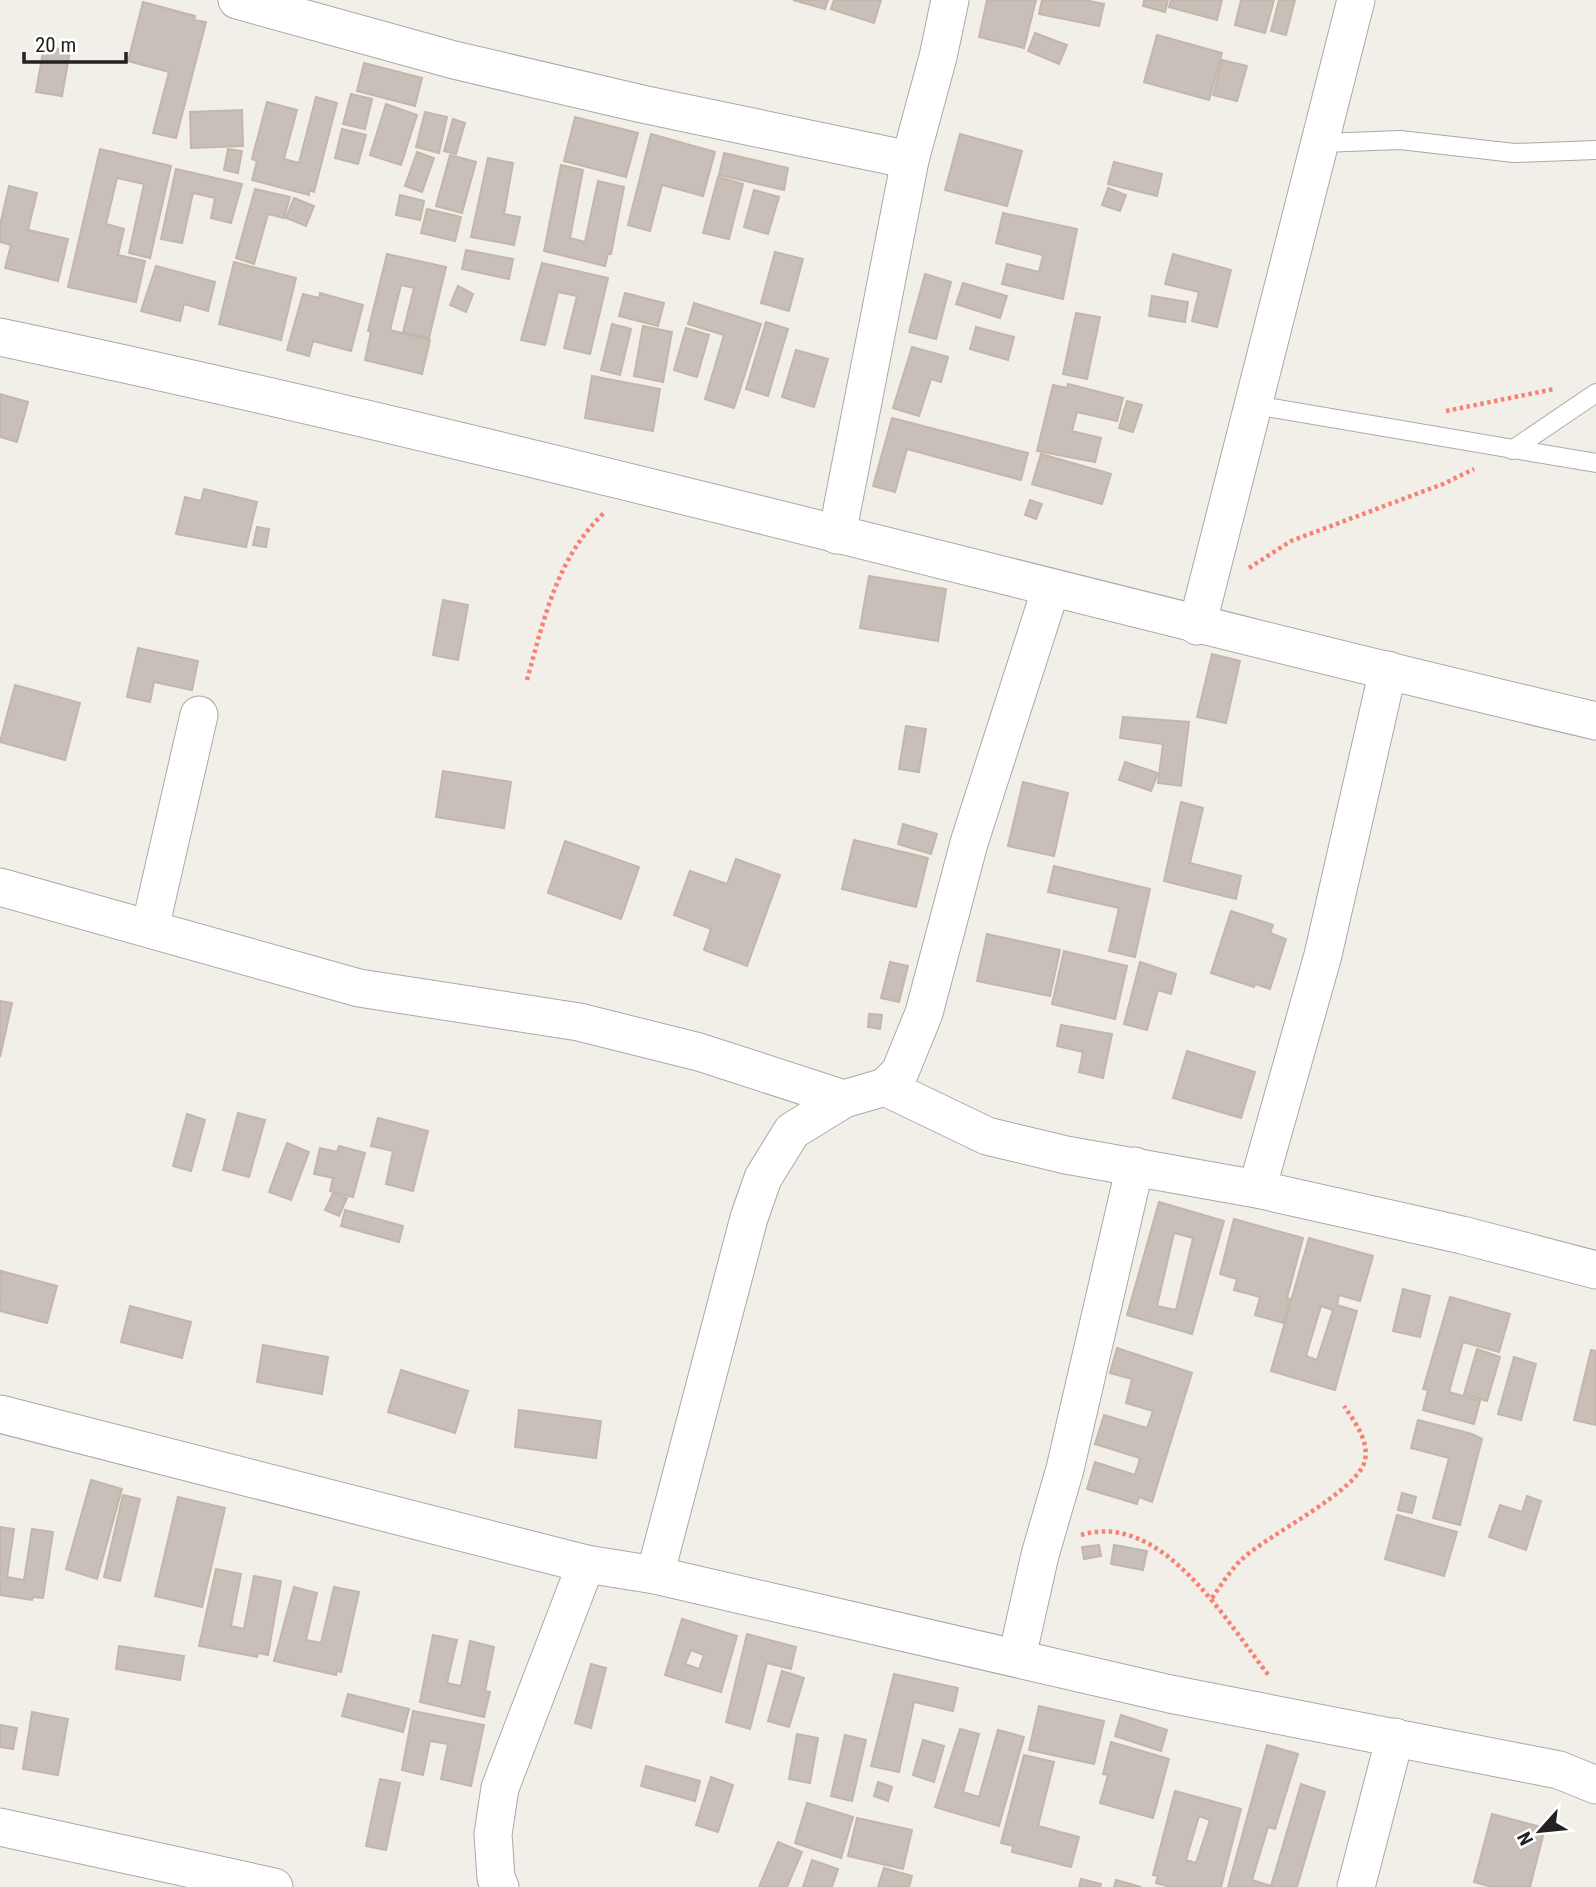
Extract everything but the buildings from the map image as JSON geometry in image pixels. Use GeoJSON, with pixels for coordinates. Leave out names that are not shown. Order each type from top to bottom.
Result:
{"type":"FeatureCollection","features":[{"type":"Feature","properties":{"kind":"street"},"geometry":{"type":"LineString","coordinates":[[237,0],[454,60],[642,104],[911,160]]}},
{"type":"Feature","properties":{"kind":"street"},"geometry":{"type":"LineString","coordinates":[[837,535],[911,160],[950,0]]}},
{"type":"Feature","properties":{"kind":"street"},"geometry":{"type":"LineString","coordinates":[[1200,616],[1322,143],[1356,0]]}},
{"type":"Feature","properties":{"kind":"street"},"geometry":{"type":"LineString","coordinates":[[0,337],[145,368],[635,483],[1051,589],[1200,616],[1388,670],[1596,721]]}},
{"type":"Feature","properties":{"kind":"street"},"geometry":{"type":"LineString","coordinates":[[655,1576],[749,1218],[763,1178],[792,1131],[844,1099],[885,1087],[900,1072],[924,1013],[969,843],[1051,589]]}},
{"type":"Feature","properties":{"kind":"street"},"geometry":{"type":"LineString","coordinates":[[1257,1189],[1323,955],[1388,670]]}},
{"type":"Feature","properties":{"kind":"street"},"geometry":{"type":"LineString","coordinates":[[150,928],[199,715]]}},
{"type":"Feature","properties":{"kind":"street"},"geometry":{"type":"LineString","coordinates":[[0,887],[150,928],[254,961],[359,988],[579,1022],[699,1052],[844,1099]]}},
{"type":"Feature","properties":{"kind":"street"},"geometry":{"type":"LineString","coordinates":[[924,1013],[923,1052],[928,1078],[950,1121]]}},
{"type":"Feature","properties":{"kind":"street"},"geometry":{"type":"LineString","coordinates":[[885,1087],[950,1121],[1006,1141],[1257,1189],[1462,1235],[1596,1270]]}},
{"type":"Feature","properties":{"kind":"street"},"geometry":{"type":"LineString","coordinates":[[1017,1657],[1040,1555],[1065,1469],[1135,1166]]}},
{"type":"Feature","properties":{"kind":"street"},"geometry":{"type":"LineString","coordinates":[[0,1414],[586,1564],[655,1576],[1170,1694],[1559,1770],[1596,1785]]}},
{"type":"Feature","properties":{"kind":"street"},"geometry":{"type":"LineString","coordinates":[[495,1884],[493,1834],[500,1788],[586,1564]]}},
{"type":"Feature","properties":{"kind":"street"},"geometry":{"type":"LineString","coordinates":[[1356,1887],[1395,1737]]}},
{"type":"Feature","properties":{"kind":"street"},"geometry":{"type":"LineString","coordinates":[[0,1827],[274,1887]]}},
{"type":"Feature","properties":{"kind":"lane"},"geometry":{"type":"LineString","coordinates":[[1322,143],[1400,140],[1514,153],[1596,150]]}},
{"type":"Feature","properties":{"kind":"lane"},"geometry":{"type":"LineString","coordinates":[[1512,450],[1596,393]]}},
{"type":"Feature","properties":{"kind":"lane"},"geometry":{"type":"LineString","coordinates":[[1254,405],[1596,463]]}},
{"type":"Feature","properties":{"kind":"path"},"geometry":{"type":"LineString","coordinates":[[1434,414],[1556,388]]}},
{"type":"Feature","properties":{"kind":"path"},"geometry":{"type":"LineString","coordinates":[[1200,616],[1248,569],[1291,541],[1443,484],[1512,450]]}},
{"type":"Feature","properties":{"kind":"path"},"geometry":{"type":"LineString","coordinates":[[527,680],[557,580],[570,552],[595,521],[635,483]]}},
{"type":"Feature","properties":{"kind":"path"},"geometry":{"type":"LineString","coordinates":[[1212,1598],[1241,1560],[1289,1524],[1328,1501],[1355,1477],[1365,1462],[1366,1448],[1344,1406]]}},
{"type":"Feature","properties":{"kind":"path"},"geometry":{"type":"LineString","coordinates":[[1040,1555],[1073,1537],[1100,1529],[1120,1530],[1140,1538],[1212,1598],[1273,1681],[1293,1718]]}}]}
